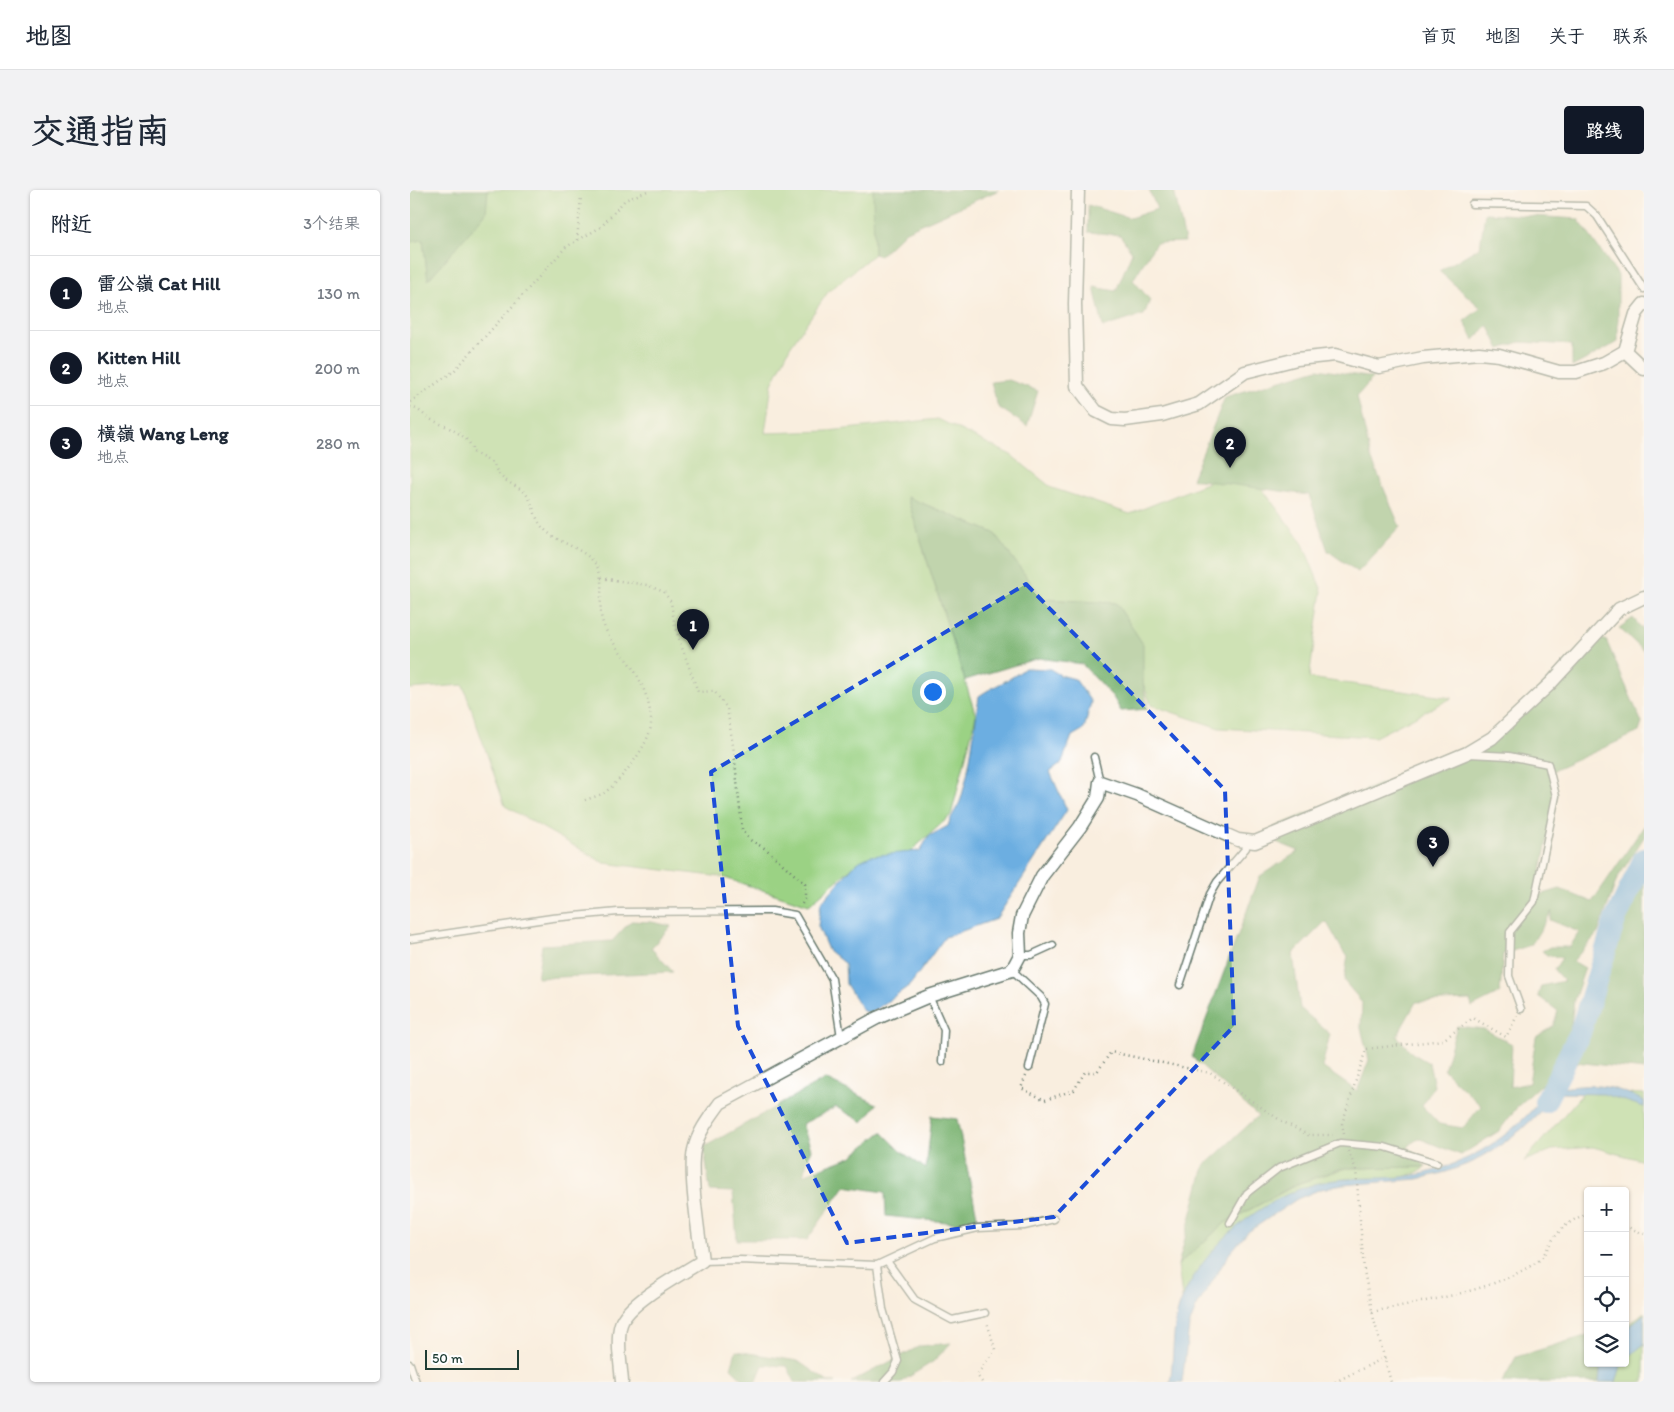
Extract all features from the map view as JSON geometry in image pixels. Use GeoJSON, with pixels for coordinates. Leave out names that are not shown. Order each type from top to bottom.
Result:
{"type":"FeatureCollection","features":[{"type":"Feature","properties":{"kind":"street"},"geometry":{"type":"LineString","coordinates":[[1078,190],[1074,304],[1077,386],[1096,411],[1112,419],[1125,420],[1162,415],[1199,404],[1245,372],[1297,359],[1335,355],[1379,367],[1423,358],[1480,353],[1499,354],[1560,372],[1576,372],[1604,363],[1625,350],[1636,314],[1644,304]]}},
{"type":"Feature","properties":{"kind":"street"},"geometry":{"type":"LineString","coordinates":[[1625,350],[1644,370]]}},
{"type":"Feature","properties":{"kind":"street"},"geometry":{"type":"LineString","coordinates":[[622,1382],[619,1336],[621,1323],[636,1305],[702,1261],[694,1173],[694,1150],[703,1126],[720,1103],[877,1018],[929,996],[1012,970],[1020,955],[1019,933],[1022,916],[1042,876],[1080,827],[1098,798],[1100,782],[1137,795],[1246,842],[1255,842],[1467,754],[1492,738],[1550,684],[1619,609],[1644,597]]}},
{"type":"Feature","properties":{"kind":"lane"},"geometry":{"type":"LineString","coordinates":[[1472,204],[1586,206],[1597,216],[1644,289]]}},
{"type":"Feature","properties":{"kind":"lane"},"geometry":{"type":"LineString","coordinates":[[1467,754],[1509,756],[1548,764],[1556,796],[1534,902],[1510,932],[1509,976],[1522,1008]]}},
{"type":"Feature","properties":{"kind":"lane"},"geometry":{"type":"LineString","coordinates":[[1094,757],[1100,782]]}},
{"type":"Feature","properties":{"kind":"lane"},"geometry":{"type":"LineString","coordinates":[[1180,985],[1210,894],[1217,882],[1246,848],[1246,842]]}},
{"type":"Feature","properties":{"kind":"lane"},"geometry":{"type":"LineString","coordinates":[[410,939],[552,918],[618,912],[772,911],[795,914],[832,979],[841,1037]]}},
{"type":"Feature","properties":{"kind":"lane"},"geometry":{"type":"LineString","coordinates":[[1020,955],[1031,955],[1053,945]]}},
{"type":"Feature","properties":{"kind":"lane"},"geometry":{"type":"LineString","coordinates":[[1012,970],[1041,997],[1045,1004],[1029,1068]]}},
{"type":"Feature","properties":{"kind":"lane"},"geometry":{"type":"LineString","coordinates":[[929,996],[944,1030],[942,1062]]}},
{"type":"Feature","properties":{"kind":"lane"},"geometry":{"type":"LineString","coordinates":[[1230,1224],[1246,1194],[1279,1168],[1346,1143],[1385,1146],[1437,1163]]}},
{"type":"Feature","properties":{"kind":"lane"},"geometry":{"type":"LineString","coordinates":[[702,1261],[739,1260],[877,1264],[935,1238],[978,1228],[1024,1226],[1054,1219]]}},
{"type":"Feature","properties":{"kind":"lane"},"geometry":{"type":"LineString","coordinates":[[887,1261],[915,1300],[952,1320],[985,1313]]}},
{"type":"Feature","properties":{"kind":"lane"},"geometry":{"type":"LineString","coordinates":[[877,1264],[883,1309],[898,1361],[894,1372],[884,1382]]}},
{"type":"Feature","properties":{"kind":"lane"},"geometry":{"type":"LineString","coordinates":[[410,1365],[416,1382]]}},
{"type":"Feature","properties":{"kind":"path"},"geometry":{"type":"LineString","coordinates":[[410,402],[454,371],[541,277],[563,250],[601,227],[624,200],[650,190]]}},
{"type":"Feature","properties":{"kind":"path"},"geometry":{"type":"LineString","coordinates":[[577,240],[581,197]]}},
{"type":"Feature","properties":{"kind":"path"},"geometry":{"type":"LineString","coordinates":[[410,407],[418,408],[432,421],[444,424],[464,438],[472,447],[473,452],[494,464],[496,473],[505,482],[525,492],[532,503],[534,516],[542,527],[594,562],[601,574],[602,619],[612,643],[640,681],[649,707],[651,726],[638,756],[613,785],[603,793],[583,801]]}},
{"type":"Feature","properties":{"kind":"path"},"geometry":{"type":"LineString","coordinates":[[601,578],[647,586],[664,592],[671,602],[675,628],[698,692],[714,691],[727,708],[734,752],[742,829],[750,840],[766,849],[805,884],[805,899],[795,914]]}},
{"type":"Feature","properties":{"kind":"path"},"geometry":{"type":"LineString","coordinates":[[1029,1068],[1022,1088],[1046,1100],[1074,1090],[1085,1072],[1097,1072],[1111,1052],[1210,1073],[1280,1120],[1308,1135],[1344,1135],[1342,1124],[1366,1049],[1443,1040],[1473,1018],[1506,1037],[1522,1008]]}},
{"type":"Feature","properties":{"kind":"path"},"geometry":{"type":"LineString","coordinates":[[1346,1143],[1356,1169],[1358,1217],[1364,1271],[1372,1312],[1386,1357],[1391,1382]]}},
{"type":"Feature","properties":{"kind":"path"},"geometry":{"type":"LineString","coordinates":[[1372,1312],[1464,1293],[1489,1286],[1518,1274],[1540,1260],[1551,1242],[1568,1222],[1584,1215]]}},
{"type":"Feature","properties":{"kind":"path"},"geometry":{"type":"LineString","coordinates":[[1629,1228],[1644,1234]]}},
{"type":"Feature","properties":{"kind":"path"},"geometry":{"type":"LineString","coordinates":[[982,1382],[977,1375],[995,1349],[985,1313]]}},
{"type":"Feature","properties":{"kind":"path"},"geometry":{"type":"LineString","coordinates":[[1335,1382],[1386,1357]]}},
{"type":"Feature","properties":{"kind":"highlighted area"},"geometry":{"type":"Polygon","coordinates":[[[1026,584],[1225,790],[1234,1026],[1054,1217],[847,1243],[738,1026],[711,772],[1026,584]]]}},
{"type":"Feature","properties":{"kind":"green space"},"geometry":{"type":"Polygon","coordinates":[[[410,190],[488,190],[486,213],[428,280],[423,240],[410,242],[410,190]]]}},
{"type":"Feature","properties":{"kind":"green space"},"geometry":{"type":"Polygon","coordinates":[[[485,190],[874,190],[874,254],[828,292],[790,347],[772,384],[765,433],[828,431],[938,419],[1011,455],[1052,488],[1130,514],[1246,467],[1303,544],[1322,591],[1309,678],[1452,698],[1375,737],[1219,728],[1151,705],[1143,683],[1142,644],[1116,603],[1043,599],[994,533],[907,497],[976,716],[951,815],[910,852],[856,864],[809,905],[722,877],[604,863],[505,806],[463,685],[410,689],[410,242],[423,240],[428,279],[485,190]]]}},
{"type":"Feature","properties":{"kind":"green space"},"geometry":{"type":"Polygon","coordinates":[[[873,190],[999,190],[906,231],[880,256],[874,254],[873,190]]]}},
{"type":"Feature","properties":{"kind":"green space"},"geometry":{"type":"Polygon","coordinates":[[[1149,190],[1174,190],[1185,242],[1156,243],[1133,280],[1150,300],[1144,315],[1103,327],[1094,287],[1116,291],[1132,252],[1120,235],[1088,232],[1088,205],[1130,218],[1157,209],[1149,190]]]}},
{"type":"Feature","properties":{"kind":"green space"},"geometry":{"type":"Polygon","coordinates":[[[1485,213],[1578,219],[1618,275],[1618,342],[1572,367],[1572,345],[1520,342],[1500,349],[1488,325],[1474,340],[1464,321],[1481,308],[1439,271],[1480,247],[1485,213]]]}},
{"type":"Feature","properties":{"kind":"green space"},"geometry":{"type":"Polygon","coordinates":[[[1318,369],[1373,378],[1357,396],[1371,458],[1400,527],[1358,572],[1328,551],[1309,495],[1192,479],[1225,397],[1318,369]]]}},
{"type":"Feature","properties":{"kind":"green space"},"geometry":{"type":"Polygon","coordinates":[[[1009,380],[1038,391],[1027,426],[998,407],[991,382],[1009,380]]]}},
{"type":"Feature","properties":{"kind":"green space"},"geometry":{"type":"Polygon","coordinates":[[[907,497],[994,533],[1043,599],[1116,603],[1143,644],[1143,683],[1148,709],[1121,711],[1113,697],[1082,664],[1039,658],[965,680],[907,497]]]}},
{"type":"Feature","properties":{"kind":"green space"},"geometry":{"type":"Polygon","coordinates":[[[1633,618],[1644,631],[1644,651],[1619,628],[1633,618]]]}},
{"type":"Feature","properties":{"kind":"green space"},"geometry":{"type":"Polygon","coordinates":[[[1591,638],[1606,640],[1642,723],[1639,732],[1550,772],[1556,796],[1536,896],[1560,889],[1592,902],[1644,826],[1644,837],[1617,879],[1598,933],[1573,961],[1585,968],[1574,1000],[1570,1032],[1560,1059],[1544,1082],[1518,1106],[1499,1131],[1461,1155],[1418,1138],[1408,1147],[1426,1167],[1343,1168],[1296,1184],[1225,1223],[1178,1265],[1204,1166],[1258,1116],[1192,1057],[1260,876],[1299,851],[1276,842],[1274,827],[1485,742],[1591,638]],[[1552,911],[1531,945],[1503,954],[1500,993],[1472,1007],[1470,1000],[1416,1002],[1397,1036],[1412,1053],[1429,1063],[1434,1086],[1422,1106],[1439,1124],[1463,1128],[1481,1106],[1444,1070],[1457,1026],[1484,1029],[1512,1044],[1510,1087],[1529,1083],[1536,1037],[1553,1026],[1558,1011],[1538,996],[1541,986],[1564,981],[1554,970],[1562,958],[1547,955],[1542,951],[1550,947],[1570,947],[1579,932],[1550,920],[1552,911]],[[1326,921],[1293,954],[1300,1008],[1330,1034],[1322,1067],[1357,1091],[1369,1060],[1361,1028],[1362,1002],[1344,981],[1348,955],[1344,953],[1326,921]]]}},
{"type":"Feature","properties":{"kind":"green space"},"geometry":{"type":"Polygon","coordinates":[[[1644,859],[1644,1070],[1567,1061],[1580,1033],[1615,920],[1644,859]]]}},
{"type":"Feature","properties":{"kind":"green space"},"geometry":{"type":"Polygon","coordinates":[[[631,921],[652,922],[671,926],[651,948],[673,972],[537,978],[542,945],[612,941],[631,921]]]}},
{"type":"Feature","properties":{"kind":"green space"},"geometry":{"type":"Polygon","coordinates":[[[825,1079],[877,1104],[863,1122],[836,1107],[802,1124],[811,1149],[803,1175],[851,1157],[882,1132],[902,1152],[926,1169],[932,1116],[957,1119],[978,1221],[956,1223],[886,1216],[885,1192],[845,1186],[807,1240],[737,1240],[733,1192],[710,1191],[704,1147],[825,1079]]]}},
{"type":"Feature","properties":{"kind":"green space"},"geometry":{"type":"Polygon","coordinates":[[[1584,1092],[1644,1094],[1644,1161],[1593,1147],[1552,1150],[1524,1161],[1584,1092]]]}},
{"type":"Feature","properties":{"kind":"green space"},"geometry":{"type":"Polygon","coordinates":[[[1426,1167],[1418,1172],[1399,1177],[1349,1179],[1322,1183],[1296,1191],[1273,1202],[1250,1217],[1230,1235],[1212,1254],[1182,1298],[1178,1265],[1225,1223],[1300,1183],[1346,1168],[1426,1167]]]}},
{"type":"Feature","properties":{"kind":"green space"},"geometry":{"type":"Polygon","coordinates":[[[1644,1312],[1644,1382],[1589,1382],[1597,1367],[1629,1367],[1629,1325],[1644,1312]]]}},
{"type":"Feature","properties":{"kind":"green space"},"geometry":{"type":"Polygon","coordinates":[[[1584,1336],[1584,1367],[1601,1367],[1599,1382],[1502,1382],[1516,1357],[1584,1336]]]}},
{"type":"Feature","properties":{"kind":"green space"},"geometry":{"type":"Polygon","coordinates":[[[951,1343],[934,1361],[901,1382],[851,1382],[920,1346],[951,1343]]]}},
{"type":"Feature","properties":{"kind":"green space"},"geometry":{"type":"Polygon","coordinates":[[[736,1351],[798,1361],[828,1382],[795,1382],[787,1366],[763,1365],[756,1382],[746,1382],[731,1368],[736,1351]]]}},
{"type":"Feature","properties":{"kind":"water"},"geometry":{"type":"Polygon","coordinates":[[[1025,668],[1050,669],[1060,675],[1075,679],[1091,702],[1084,729],[1072,736],[1061,764],[1050,772],[1067,810],[996,919],[945,937],[910,985],[871,1013],[863,1011],[846,984],[845,964],[828,950],[818,926],[821,903],[856,863],[870,856],[920,851],[929,836],[948,826],[960,802],[964,786],[972,748],[979,696],[1025,668]]]}},
{"type":"Feature","properties":{"kind":"water"},"geometry":{"type":"Polygon","coordinates":[[[1560,1076],[1556,1089],[1580,1086],[1612,1088],[1644,1101],[1644,1107],[1604,1094],[1555,1093],[1550,1102],[1522,1129],[1498,1147],[1473,1162],[1446,1172],[1418,1179],[1343,1185],[1321,1189],[1297,1199],[1248,1232],[1229,1254],[1196,1308],[1189,1326],[1182,1382],[1170,1382],[1175,1324],[1179,1307],[1189,1285],[1218,1245],[1256,1212],[1300,1189],[1323,1182],[1402,1177],[1425,1173],[1470,1157],[1509,1131],[1527,1115],[1556,1078],[1560,1076]]]}},
{"type":"Feature","properties":{"kind":"water"},"geometry":{"type":"Polygon","coordinates":[[[1644,1314],[1644,1344],[1629,1357],[1629,1327],[1644,1314]]]}},
{"type":"Feature","properties":{"kind":"water"},"geometry":{"type":"Polygon","coordinates":[[[1601,1367],[1621,1367],[1616,1382],[1599,1382],[1601,1367]]]}},
{"type":"Feature","properties":{"kind":"waterway"},"geometry":{"type":"LineString","coordinates":[[1545,1102],[1580,1033],[1615,920],[1644,859]]}},
{"type":"Feature","properties":{"kind":"place","name":"Kitten Hill"},"geometry":{"type":"Point","coordinates":[1230,468]}},
{"type":"Feature","properties":{"kind":"place","name":"雷公嶺 Cat Hill"},"geometry":{"type":"Point","coordinates":[693,650]}},
{"type":"Feature","properties":{"kind":"place","name":"橫嶺 Wang Leng"},"geometry":{"type":"Point","coordinates":[1433,867]}}]}
